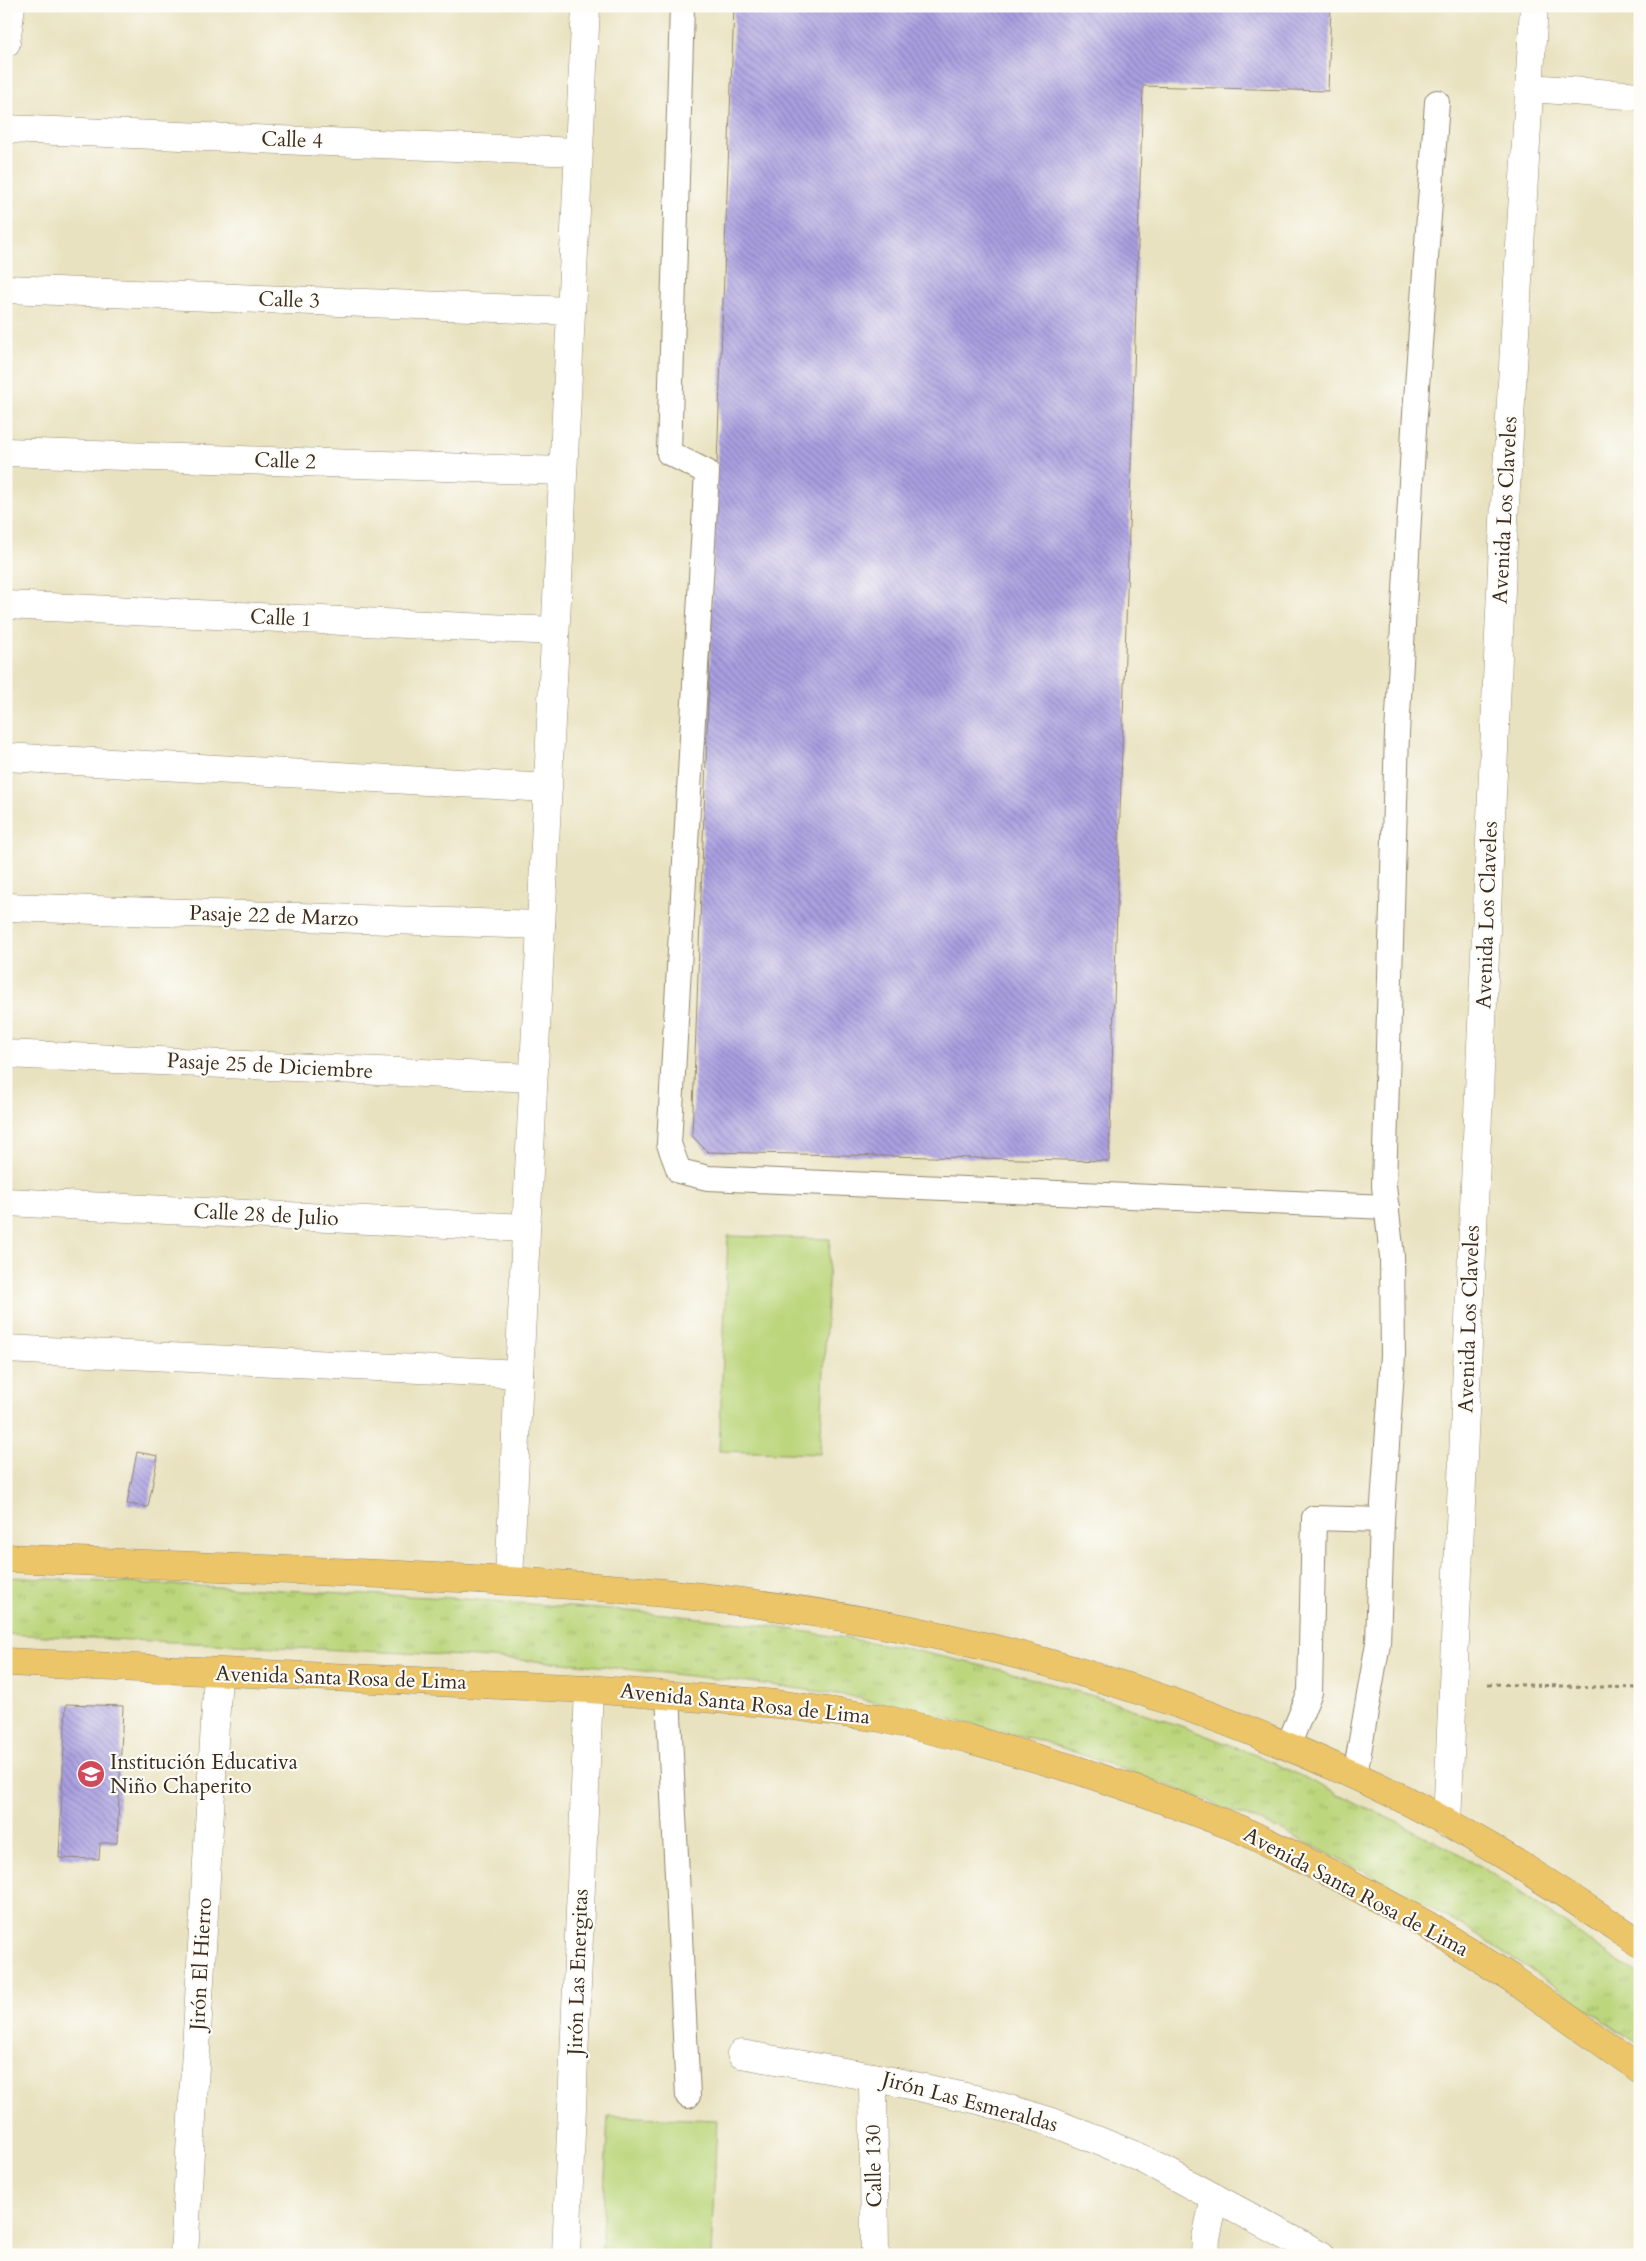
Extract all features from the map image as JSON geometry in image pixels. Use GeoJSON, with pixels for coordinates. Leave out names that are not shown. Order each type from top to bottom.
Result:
{"type":"FeatureCollection","features":[{"type":"Feature","properties":{"kind":"main road"},"geometry":{"type":"LineString","coordinates":[[6,1558],[509,1580],[677,1595],[780,1607],[870,1622],[953,1639],[1050,1662],[1208,1715],[1288,1746],[1355,1775],[1446,1823],[1512,1861],[1640,1943]]}},
{"type":"Feature","properties":{"kind":"main road","name":"Avenida Santa Rosa de Lima"},"geometry":{"type":"LineString","coordinates":[[6,1662],[589,1689],[668,1695],[777,1704],[880,1718],[969,1739],[1077,1770],[1154,1796],[1240,1830],[1340,1878],[1426,1925],[1514,1980],[1640,2069]]}},
{"type":"Feature","properties":{"kind":"street"},"geometry":{"type":"LineString","coordinates":[[6,43],[11,6]]}},
{"type":"Feature","properties":{"kind":"street"},"geometry":{"type":"LineString","coordinates":[[509,1580],[586,6]]}},
{"type":"Feature","properties":{"kind":"street","name":"Avenida Los Claveles"},"geometry":{"type":"LineString","coordinates":[[1446,1823],[1503,531],[1534,6]]}},
{"type":"Feature","properties":{"kind":"street"},"geometry":{"type":"LineString","coordinates":[[1530,88],[1640,96]]}},
{"type":"Feature","properties":{"kind":"street","name":"Calle 4"},"geometry":{"type":"LineString","coordinates":[[6,129],[578,152]]}},
{"type":"Feature","properties":{"kind":"street","name":"Calle 3"},"geometry":{"type":"LineString","coordinates":[[6,289],[571,311]]}},
{"type":"Feature","properties":{"kind":"street","name":"Calle 2"},"geometry":{"type":"LineString","coordinates":[[6,452],[563,471]]}},
{"type":"Feature","properties":{"kind":"street","name":"Calle 1"},"geometry":{"type":"LineString","coordinates":[[6,604],[555,631]]}},
{"type":"Feature","properties":{"kind":"street"},"geometry":{"type":"LineString","coordinates":[[6,757],[548,788]]}},
{"type":"Feature","properties":{"kind":"street","name":"Pasaje 22 de Marzo"},"geometry":{"type":"LineString","coordinates":[[6,907],[541,925]]}},
{"type":"Feature","properties":{"kind":"street","name":"Pasaje 25 de Diciembre"},"geometry":{"type":"LineString","coordinates":[[6,1054],[533,1078]]}},
{"type":"Feature","properties":{"kind":"street","name":"Calle 28 de Julio"},"geometry":{"type":"LineString","coordinates":[[6,1202],[526,1228]]}},
{"type":"Feature","properties":{"kind":"street"},"geometry":{"type":"LineString","coordinates":[[6,1349],[519,1374]]}},
{"type":"Feature","properties":{"kind":"street","name":"Jirón El Hierro"},"geometry":{"type":"LineString","coordinates":[[184,2255],[218,1673]]}},
{"type":"Feature","properties":{"kind":"street","name":"Jirón Las Energitas"},"geometry":{"type":"LineString","coordinates":[[566,2255],[589,1689]]}},
{"type":"Feature","properties":{"kind":"street","name":"Jirón Las Esmeraldas"},"geometry":{"type":"LineString","coordinates":[[741,2054],[873,2077],[979,2100],[1052,2122],[1141,2158],[1321,2255]]}},
{"type":"Feature","properties":{"kind":"street","name":"Calle 130"},"geometry":{"type":"LineString","coordinates":[[873,2077],[875,2255]]}},
{"type":"Feature","properties":{"kind":"street"},"geometry":{"type":"LineString","coordinates":[[1205,2255],[1206,2238],[1214,2198]]}},
{"type":"Feature","properties":{"kind":"lane"},"geometry":{"type":"LineString","coordinates":[[682,6],[669,452],[706,472],[669,1144],[679,1171],[708,1178],[1387,1207]]}},
{"type":"Feature","properties":{"kind":"lane"},"geometry":{"type":"LineString","coordinates":[[1355,1775],[1378,1644],[1382,1520],[1393,1355],[1392,1256],[1384,1186],[1396,733],[1414,430],[1437,102]]}},
{"type":"Feature","properties":{"kind":"lane"},"geometry":{"type":"LineString","coordinates":[[1288,1746],[1310,1692],[1314,1518],[1382,1520]]}},
{"type":"Feature","properties":{"kind":"lane"},"geometry":{"type":"LineString","coordinates":[[668,1695],[688,2096]]}},
{"type":"Feature","properties":{"kind":"path"},"geometry":{"type":"LineString","coordinates":[[1453,1683],[1640,1688]]}},
{"type":"Feature","properties":{"kind":"green space"},"geometry":{"type":"Polygon","coordinates":[[[728,1236],[830,1239],[820,1454],[719,1451],[728,1236]]]}},
{"type":"Feature","properties":{"kind":"green space"},"geometry":{"type":"Polygon","coordinates":[[[6,1577],[450,1598],[665,1614],[776,1627],[900,1647],[1005,1671],[1100,1698],[1181,1726],[1266,1759],[1446,1846],[1501,1879],[1640,1977],[1640,2046],[1552,1984],[1467,1929],[1380,1880],[1285,1832],[1167,1785],[1043,1741],[844,1695],[765,1684],[579,1664],[445,1655],[6,1634],[6,1577]]]}},
{"type":"Feature","properties":{"kind":"green space"},"geometry":{"type":"Polygon","coordinates":[[[608,2116],[717,2120],[711,2255],[601,2255],[608,2116]]]}},
{"type":"Feature","properties":{"kind":"building"},"geometry":{"type":"Polygon","coordinates":[[[734,6],[1331,6],[1328,91],[1143,86],[1109,1161],[708,1152],[692,1136],[734,6]]]}},
{"type":"Feature","properties":{"kind":"building"},"geometry":{"type":"Polygon","coordinates":[[[137,1452],[158,1456],[148,1507],[127,1504],[137,1452]]]}},
{"type":"Feature","properties":{"kind":"building","name":"Institución Educativa Niño Chaperito"},"geometry":{"type":"Polygon","coordinates":[[[66,1704],[123,1706],[117,1843],[100,1843],[99,1859],[59,1858],[66,1704]]]}},
{"type":"Feature","properties":{"kind":"place","name":"Institución Educativa Niño Chaperito"},"geometry":{"type":"Point","coordinates":[91,1774]}}]}
